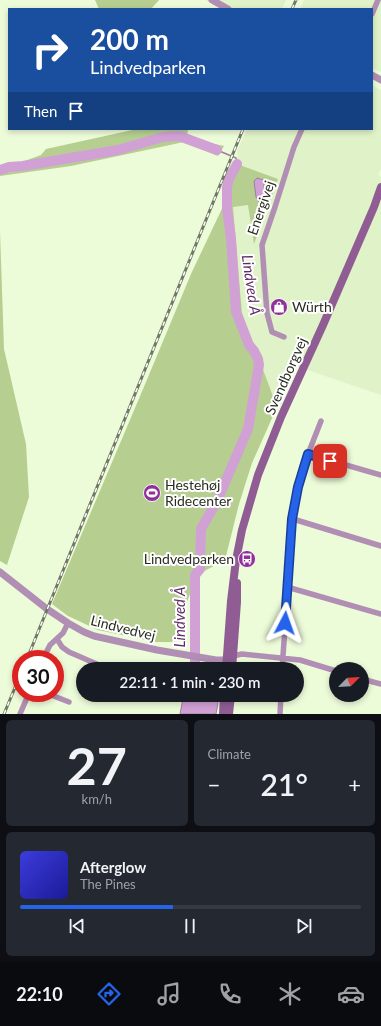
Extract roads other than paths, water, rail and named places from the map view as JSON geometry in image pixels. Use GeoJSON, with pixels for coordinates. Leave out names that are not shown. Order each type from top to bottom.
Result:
{"type":"FeatureCollection","features":[{"type":"Feature","properties":{"kind":"main road","name":"Svendborgvej"},"geometry":{"type":"LineString","coordinates":[[228,662],[237,602],[236,560],[242,530],[258,475],[281,417],[323,325],[381,187]]}},
{"type":"Feature","properties":{"kind":"main road","name":"Svendborgvej"},"geometry":{"type":"LineString","coordinates":[[374,206],[381,196]]}},
{"type":"Feature","properties":{"kind":"main road","name":"Svendborgvej"},"geometry":{"type":"LineString","coordinates":[[230,657],[231,662]]}},
{"type":"Feature","properties":{"kind":"main road"},"geometry":{"type":"LineString","coordinates":[[223,714],[224,702]]}},
{"type":"Feature","properties":{"kind":"main road"},"geometry":{"type":"LineString","coordinates":[[229,714],[230,702]]}},
{"type":"Feature","properties":{"kind":"street"},"geometry":{"type":"LineString","coordinates":[[212,0],[226,8]]}},
{"type":"Feature","properties":{"kind":"street"},"geometry":{"type":"LineString","coordinates":[[373,12],[378,0]]}},
{"type":"Feature","properties":{"kind":"street","name":"Energivej"},"geometry":{"type":"LineString","coordinates":[[284,337],[272,332],[267,313],[262,245],[294,148],[302,130]]}},
{"type":"Feature","properties":{"kind":"street"},"geometry":{"type":"LineString","coordinates":[[282,662],[292,519],[298,487],[308,454],[321,421]]}},
{"type":"Feature","properties":{"kind":"street"},"geometry":{"type":"LineString","coordinates":[[308,454],[381,475]]}},
{"type":"Feature","properties":{"kind":"street"},"geometry":{"type":"LineString","coordinates":[[292,519],[381,546]]}},
{"type":"Feature","properties":{"kind":"street","name":"Lindvedvej"},"geometry":{"type":"LineString","coordinates":[[0,572],[47,609],[80,630],[94,636],[157,650],[216,660],[223,660],[230,657]]}},
{"type":"Feature","properties":{"kind":"street"},"geometry":{"type":"LineString","coordinates":[[287,587],[381,614]]}},
{"type":"Feature","properties":{"kind":"street"},"geometry":{"type":"LineString","coordinates":[[48,650],[50,645],[63,633],[68,623]]}},
{"type":"Feature","properties":{"kind":"street"},"geometry":{"type":"LineString","coordinates":[[57,638],[65,650],[92,662]]}},
{"type":"Feature","properties":{"kind":"street"},"geometry":{"type":"LineString","coordinates":[[230,657],[242,654],[300,660],[329,669]]}},
{"type":"Feature","properties":{"kind":"street"},"geometry":{"type":"LineString","coordinates":[[369,681],[381,684]]}},
{"type":"Feature","properties":{"kind":"street"},"geometry":{"type":"LineString","coordinates":[[64,700],[69,702]]}},
{"type":"Feature","properties":{"kind":"street"},"geometry":{"type":"LineString","coordinates":[[20,714],[25,702]]}},
{"type":"Feature","properties":{"kind":"street"},"geometry":{"type":"LineString","coordinates":[[280,714],[281,702]]}},
{"type":"Feature","properties":{"kind":"waterway","name":"Lindved Å"},"geometry":{"type":"LineString","coordinates":[[0,170],[9,167],[118,150],[163,137],[179,136],[217,150]]}},
{"type":"Feature","properties":{"kind":"waterway","name":"Lindved Å"},"geometry":{"type":"LineString","coordinates":[[217,150],[236,158],[238,162],[237,164]]}},
{"type":"Feature","properties":{"kind":"waterway","name":"Lindved Å"},"geometry":{"type":"LineString","coordinates":[[195,662],[195,575],[200,569],[201,529],[217,501],[248,429],[259,365],[258,359],[249,345],[236,312],[231,239],[227,208],[227,187],[229,179],[237,164]]}},
{"type":"Feature","properties":{"kind":"railway"},"geometry":{"type":"LineString","coordinates":[[292,8],[296,0]]}},
{"type":"Feature","properties":{"kind":"railway"},"geometry":{"type":"LineString","coordinates":[[31,650],[243,130]]}},
{"type":"Feature","properties":{"kind":"railway"},"geometry":{"type":"LineString","coordinates":[[4,714],[12,695]]}},
{"type":"Feature","properties":{"kind":"place","name":"Würth"},"geometry":{"type":"Point","coordinates":[279,307]}},
{"type":"Feature","properties":{"kind":"place","name":"Hestehøj Ridecenter"},"geometry":{"type":"Point","coordinates":[152,493]}},
{"type":"Feature","properties":{"kind":"place","name":"Lindvedparken"},"geometry":{"type":"Point","coordinates":[247,559]}}]}
